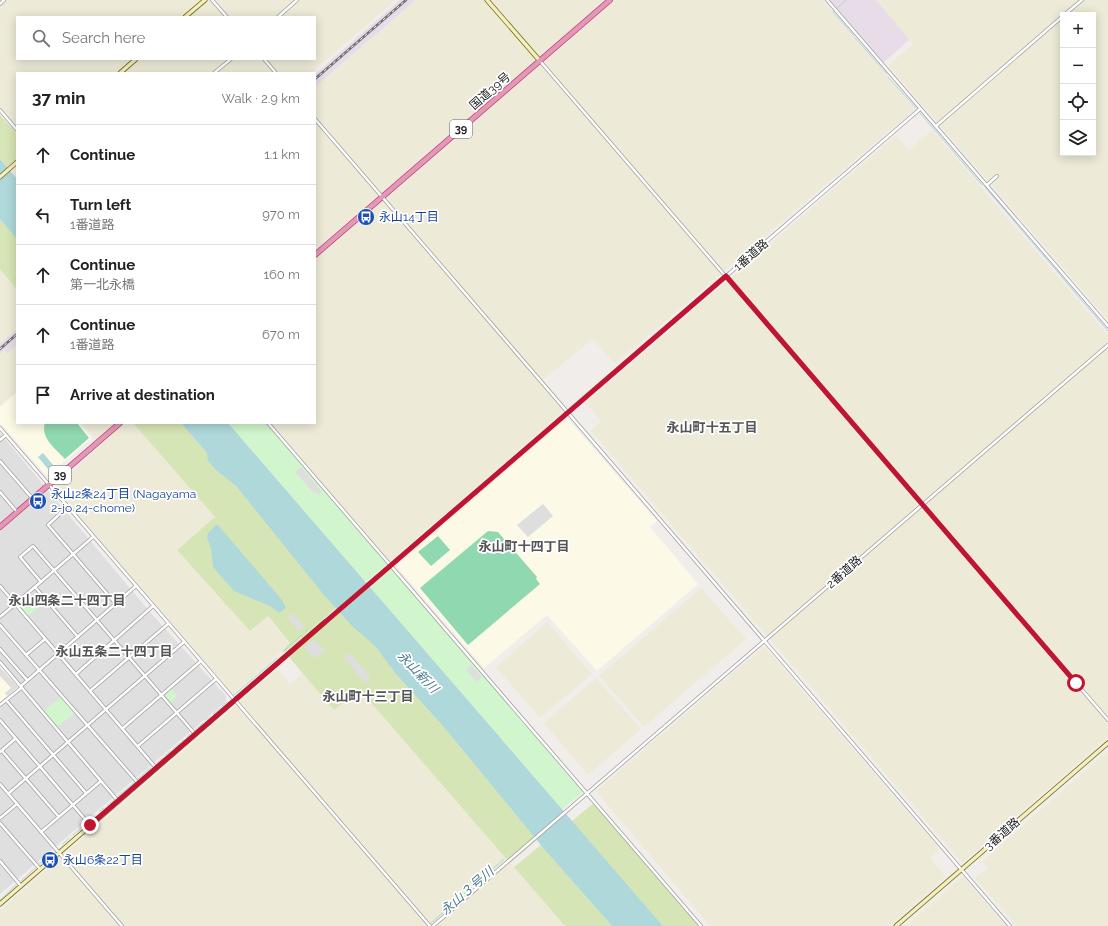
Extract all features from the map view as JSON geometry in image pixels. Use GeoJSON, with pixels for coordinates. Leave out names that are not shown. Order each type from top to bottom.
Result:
{"type":"FeatureCollection","features":[{"type":"Feature","properties":{"kind":"highway","name":"国道39号"},"geometry":{"type":"LineString","coordinates":[[382,196],[610,0]]}},
{"type":"Feature","properties":{"kind":"highway","name":"39"},"geometry":{"type":"LineString","coordinates":[[316,253],[382,196]]}},
{"type":"Feature","properties":{"kind":"highway","name":"39"},"geometry":{"type":"LineString","coordinates":[[0,527],[119,424]]}},
{"type":"Feature","properties":{"kind":"street"},"geometry":{"type":"LineString","coordinates":[[0,4],[4,0]]}},
{"type":"Feature","properties":{"kind":"street"},"geometry":{"type":"LineString","coordinates":[[186,16],[205,0]]}},
{"type":"Feature","properties":{"kind":"street"},"geometry":{"type":"LineString","coordinates":[[212,0],[226,16]]}},
{"type":"Feature","properties":{"kind":"street"},"geometry":{"type":"LineString","coordinates":[[279,16],[297,0]]}},
{"type":"Feature","properties":{"kind":"street"},"geometry":{"type":"LineString","coordinates":[[487,0],[1108,720]]}},
{"type":"Feature","properties":{"kind":"street"},"geometry":{"type":"LineString","coordinates":[[827,0],[1108,326]]}},
{"type":"Feature","properties":{"kind":"street"},"geometry":{"type":"LineString","coordinates":[[1068,12],[1082,0]]}},
{"type":"Feature","properties":{"kind":"street"},"geometry":{"type":"LineString","coordinates":[[936,126],[1060,19]]}},
{"type":"Feature","properties":{"kind":"street"},"geometry":{"type":"LineString","coordinates":[[121,72],[135,60]]}},
{"type":"Feature","properties":{"kind":"street"},"geometry":{"type":"LineString","coordinates":[[215,72],[230,60]]}},
{"type":"Feature","properties":{"kind":"street"},"geometry":{"type":"LineString","coordinates":[[265,60],[275,72]]}},
{"type":"Feature","properties":{"kind":"street","name":"1番道路"},"geometry":{"type":"LineString","coordinates":[[325,622],[920,109]]}},
{"type":"Feature","properties":{"kind":"street"},"geometry":{"type":"LineString","coordinates":[[0,110],[16,129]]}},
{"type":"Feature","properties":{"kind":"street"},"geometry":{"type":"LineString","coordinates":[[316,120],[1010,926]]}},
{"type":"Feature","properties":{"kind":"street"},"geometry":{"type":"LineString","coordinates":[[0,177],[16,163]]}},
{"type":"Feature","properties":{"kind":"street"},"geometry":{"type":"LineString","coordinates":[[987,185],[997,176]]}},
{"type":"Feature","properties":{"kind":"street","name":"2番道路"},"geometry":{"type":"LineString","coordinates":[[433,926],[1108,345]]}},
{"type":"Feature","properties":{"kind":"street"},"geometry":{"type":"LineString","coordinates":[[269,424],[701,926]]}},
{"type":"Feature","properties":{"kind":"street"},"geometry":{"type":"LineString","coordinates":[[0,428],[430,926]]}},
{"type":"Feature","properties":{"kind":"street"},"geometry":{"type":"LineString","coordinates":[[0,440],[6,435]]}},
{"type":"Feature","properties":{"kind":"street"},"geometry":{"type":"LineString","coordinates":[[0,461],[32,499]]}},
{"type":"Feature","properties":{"kind":"street"},"geometry":{"type":"LineString","coordinates":[[0,492],[17,512]]}},
{"type":"Feature","properties":{"kind":"street"},"geometry":{"type":"LineString","coordinates":[[67,507],[48,525],[116,604]]}},
{"type":"Feature","properties":{"kind":"street"},"geometry":{"type":"LineString","coordinates":[[0,617],[93,537]]}},
{"type":"Feature","properties":{"kind":"street"},"geometry":{"type":"LineString","coordinates":[[41,582],[20,557],[33,546],[195,734]]}},
{"type":"Feature","properties":{"kind":"street"},"geometry":{"type":"LineString","coordinates":[[0,586],[156,768]]}},
{"type":"Feature","properties":{"kind":"street"},"geometry":{"type":"LineString","coordinates":[[0,705],[136,586]]}},
{"type":"Feature","properties":{"kind":"street"},"geometry":{"type":"LineString","coordinates":[[35,587],[78,637]]}},
{"type":"Feature","properties":{"kind":"street"},"geometry":{"type":"LineString","coordinates":[[76,674],[153,606]]}},
{"type":"Feature","properties":{"kind":"street"},"geometry":{"type":"LineString","coordinates":[[0,904],[325,622]]}},
{"type":"Feature","properties":{"kind":"street"},"geometry":{"type":"LineString","coordinates":[[90,690],[168,624]]}},
{"type":"Feature","properties":{"kind":"street"},"geometry":{"type":"LineString","coordinates":[[0,625],[138,783]]}},
{"type":"Feature","properties":{"kind":"street"},"geometry":{"type":"LineString","coordinates":[[26,655],[45,638]]}},
{"type":"Feature","properties":{"kind":"street"},"geometry":{"type":"LineString","coordinates":[[9,793],[184,642]]}},
{"type":"Feature","properties":{"kind":"street"},"geometry":{"type":"LineString","coordinates":[[0,649],[27,680]]}},
{"type":"Feature","properties":{"kind":"street"},"geometry":{"type":"LineString","coordinates":[[122,728],[201,661]]}},
{"type":"Feature","properties":{"kind":"street"},"geometry":{"type":"LineString","coordinates":[[0,662],[118,801]]}},
{"type":"Feature","properties":{"kind":"street"},"geometry":{"type":"LineString","coordinates":[[138,746],[216,679]]}},
{"type":"Feature","properties":{"kind":"street"},"geometry":{"type":"LineString","coordinates":[[6,700],[86,793]]}},
{"type":"Feature","properties":{"kind":"street"},"geometry":{"type":"LineString","coordinates":[[0,720],[90,825]]}},
{"type":"Feature","properties":{"kind":"street"},"geometry":{"type":"LineString","coordinates":[[15,739],[1,751],[59,817]]}},
{"type":"Feature","properties":{"kind":"street","name":"3番道路"},"geometry":{"type":"LineString","coordinates":[[896,926],[1108,743]]}},
{"type":"Feature","properties":{"kind":"street"},"geometry":{"type":"LineString","coordinates":[[41,832],[101,781]]}},
{"type":"Feature","properties":{"kind":"street"},"geometry":{"type":"LineString","coordinates":[[0,784],[122,926]]}},
{"type":"Feature","properties":{"kind":"street"},"geometry":{"type":"LineString","coordinates":[[0,818],[17,804]]}},
{"type":"Feature","properties":{"kind":"street"},"geometry":{"type":"LineString","coordinates":[[0,823],[40,869]]}},
{"type":"Feature","properties":{"kind":"street"},"geometry":{"type":"LineString","coordinates":[[0,861],[21,886]]}},
{"type":"Feature","properties":{"kind":"shaded area"},"geometry":{"type":"Polygon","coordinates":[[[0,0],[396,0],[312,72],[16,72],[16,125],[0,106],[0,0]]]}},
{"type":"Feature","properties":{"kind":"shaded area"},"geometry":{"type":"Polygon","coordinates":[[[400,0],[416,0],[316,86],[316,73],[400,0]]]}},
{"type":"Feature","properties":{"kind":"shaded area"},"geometry":{"type":"Polygon","coordinates":[[[416,0],[822,0],[915,109],[615,364],[593,339],[539,383],[563,411],[390,561],[272,424],[316,424],[316,86],[416,0]]]}},
{"type":"Feature","properties":{"kind":"shaded area"},"geometry":{"type":"Polygon","coordinates":[[[829,0],[876,0],[910,39],[883,63],[829,0]]]}},
{"type":"Feature","properties":{"kind":"shaded area"},"geometry":{"type":"Polygon","coordinates":[[[876,0],[1108,0],[1108,320],[888,65],[913,44],[876,0]]]}},
{"type":"Feature","properties":{"kind":"shaded area"},"geometry":{"type":"Polygon","coordinates":[[[932,130],[1108,335],[1108,737],[962,863],[591,431],[601,421],[586,403],[896,135],[909,150],[932,130]]]}},
{"type":"Feature","properties":{"kind":"shaded area"},"geometry":{"type":"Polygon","coordinates":[[[0,269],[16,288],[16,330],[0,343],[0,269]]]}},
{"type":"Feature","properties":{"kind":"shaded area"},"geometry":{"type":"Polygon","coordinates":[[[16,330],[16,345],[7,354],[4,350],[0,354],[0,343],[16,330]]]}},
{"type":"Feature","properties":{"kind":"shaded area"},"geometry":{"type":"Polygon","coordinates":[[[16,345],[16,392],[0,405],[0,354],[4,350],[7,354],[16,345]]]}},
{"type":"Feature","properties":{"kind":"shaded area"},"geometry":{"type":"Polygon","coordinates":[[[16,393],[16,424],[80,424],[92,438],[49,475],[46,475],[0,423],[0,407],[16,393]]]}},
{"type":"Feature","properties":{"kind":"shaded area"},"geometry":{"type":"Polygon","coordinates":[[[567,418],[657,521],[650,527],[698,584],[597,671],[547,615],[484,668],[396,566],[567,418]]]}},
{"type":"Feature","properties":{"kind":"shaded area"},"geometry":{"type":"Polygon","coordinates":[[[83,424],[134,424],[215,517],[177,550],[250,631],[267,616],[290,644],[233,694],[54,487],[101,445],[83,424]]]}},
{"type":"Feature","properties":{"kind":"shaded area"},"geometry":{"type":"Polygon","coordinates":[[[0,433],[149,611],[226,696],[226,701],[0,894],[0,433]]]}},
{"type":"Feature","properties":{"kind":"shaded area"},"geometry":{"type":"Polygon","coordinates":[[[301,467],[322,492],[318,495],[316,492],[314,493],[295,472],[301,467]]]}},
{"type":"Feature","properties":{"kind":"shaded area"},"geometry":{"type":"Polygon","coordinates":[[[543,504],[553,516],[528,537],[517,525],[543,504]]]}},
{"type":"Feature","properties":{"kind":"shaded area"},"geometry":{"type":"Polygon","coordinates":[[[701,588],[746,639],[644,727],[599,676],[701,588]]]}},
{"type":"Feature","properties":{"kind":"shaded area"},"geometry":{"type":"Polygon","coordinates":[[[293,613],[304,627],[299,631],[287,618],[293,613]]]}},
{"type":"Feature","properties":{"kind":"shaded area"},"geometry":{"type":"Polygon","coordinates":[[[547,622],[592,674],[540,718],[496,667],[547,622]]]}},
{"type":"Feature","properties":{"kind":"shaded area"},"geometry":{"type":"Polygon","coordinates":[[[314,639],[325,650],[314,659],[304,647],[314,639]]]}},
{"type":"Feature","properties":{"kind":"shaded area"},"geometry":{"type":"Polygon","coordinates":[[[764,646],[940,849],[930,858],[946,877],[889,926],[710,926],[596,791],[764,646]]]}},
{"type":"Feature","properties":{"kind":"shaded area"},"geometry":{"type":"Polygon","coordinates":[[[350,653],[371,678],[365,683],[344,658],[350,653]]]}},
{"type":"Feature","properties":{"kind":"shaded area"},"geometry":{"type":"Polygon","coordinates":[[[0,665],[19,687],[0,703],[0,665]]]}},
{"type":"Feature","properties":{"kind":"shaded area"},"geometry":{"type":"Polygon","coordinates":[[[471,665],[482,677],[477,682],[466,670],[471,665]]]}},
{"type":"Feature","properties":{"kind":"shaded area"},"geometry":{"type":"Polygon","coordinates":[[[0,667],[18,687],[7,696],[5,693],[11,688],[0,676],[0,667]]]}},
{"type":"Feature","properties":{"kind":"shaded area"},"geometry":{"type":"Polygon","coordinates":[[[278,669],[290,684],[303,673],[334,710],[360,690],[565,926],[0,926],[0,910],[278,669]]]}},
{"type":"Feature","properties":{"kind":"shaded area"},"geometry":{"type":"Polygon","coordinates":[[[596,678],[641,729],[588,775],[544,723],[596,678]]]}},
{"type":"Feature","properties":{"kind":"shaded area"},"geometry":{"type":"Polygon","coordinates":[[[1108,751],[1108,926],[1016,926],[975,878],[988,868],[982,861],[1108,751]]]}},
{"type":"Feature","properties":{"kind":"shaded area"},"geometry":{"type":"Polygon","coordinates":[[[963,876],[1006,926],[906,926],[963,876]]]}},
{"type":"Feature","properties":{"kind":"green space"},"geometry":{"type":"Polygon","coordinates":[[[0,115],[16,133],[16,159],[7,167],[0,159],[0,115]]]}},
{"type":"Feature","properties":{"kind":"green space"},"geometry":{"type":"Polygon","coordinates":[[[0,219],[16,237],[16,288],[0,269],[0,219]]]}},
{"type":"Feature","properties":{"kind":"green space"},"geometry":{"type":"Polygon","coordinates":[[[45,424],[78,424],[89,438],[65,459],[50,443],[45,434],[45,424]]]}},
{"type":"Feature","properties":{"kind":"green space"},"geometry":{"type":"Polygon","coordinates":[[[134,424],[182,424],[207,453],[217,471],[236,486],[336,608],[285,652],[283,650],[290,643],[268,616],[250,631],[177,550],[215,517],[134,424]]]}},
{"type":"Feature","properties":{"kind":"green space"},"geometry":{"type":"Polygon","coordinates":[[[229,424],[269,424],[389,563],[366,582],[229,424]]]}},
{"type":"Feature","properties":{"kind":"green space"},"geometry":{"type":"Polygon","coordinates":[[[488,531],[498,532],[537,577],[536,579],[540,584],[468,645],[420,588],[488,531]]]}},
{"type":"Feature","properties":{"kind":"green space"},"geometry":{"type":"Polygon","coordinates":[[[438,536],[450,550],[431,566],[418,552],[438,536]]]}},
{"type":"Feature","properties":{"kind":"green space"},"geometry":{"type":"Polygon","coordinates":[[[393,567],[585,791],[562,809],[370,587],[393,567]]]}},
{"type":"Feature","properties":{"kind":"green space"},"geometry":{"type":"Polygon","coordinates":[[[29,596],[38,607],[28,616],[18,604],[29,596]]]}},
{"type":"Feature","properties":{"kind":"green space"},"geometry":{"type":"Polygon","coordinates":[[[340,612],[375,646],[395,673],[442,725],[537,840],[510,863],[360,690],[334,710],[288,656],[340,612]]]}},
{"type":"Feature","properties":{"kind":"green space"},"geometry":{"type":"Polygon","coordinates":[[[171,689],[178,696],[171,702],[165,696],[171,689]]]}},
{"type":"Feature","properties":{"kind":"green space"},"geometry":{"type":"Polygon","coordinates":[[[61,697],[75,713],[58,727],[44,711],[61,697]]]}},
{"type":"Feature","properties":{"kind":"green space"},"geometry":{"type":"Polygon","coordinates":[[[595,802],[701,926],[663,926],[572,821],[595,802]]]}},
{"type":"Feature","properties":{"kind":"green space"},"geometry":{"type":"Polygon","coordinates":[[[541,845],[612,926],[565,926],[514,867],[541,845]]]}},
{"type":"Feature","properties":{"kind":"water"},"geometry":{"type":"Polygon","coordinates":[[[0,159],[16,178],[16,238],[0,219],[0,159]]]}},
{"type":"Feature","properties":{"kind":"water","name":"永山新川"},"geometry":{"type":"Polygon","coordinates":[[[182,424],[229,424],[663,926],[612,926],[545,850],[442,725],[395,673],[375,646],[353,627],[324,595],[236,486],[217,471],[208,461],[207,453],[182,424]]]}},
{"type":"Feature","properties":{"kind":"water"},"geometry":{"type":"Polygon","coordinates":[[[43,453],[53,465],[48,469],[38,457],[43,453]]]}},
{"type":"Feature","properties":{"kind":"water"},"geometry":{"type":"Polygon","coordinates":[[[216,525],[218,525],[282,600],[286,608],[279,613],[270,606],[234,591],[213,567],[211,549],[207,537],[208,533],[216,525]]]}},
{"type":"Feature","properties":{"kind":"waterway"},"geometry":{"type":"LineString","coordinates":[[837,8],[846,0]]}},
{"type":"Feature","properties":{"kind":"waterway"},"geometry":{"type":"LineString","coordinates":[[834,10],[833,12],[854,36]]}},
{"type":"Feature","properties":{"kind":"waterway"},"geometry":{"type":"LineString","coordinates":[[855,38],[887,74]]}},
{"type":"Feature","properties":{"kind":"waterway"},"geometry":{"type":"LineString","coordinates":[[888,77],[916,108]]}},
{"type":"Feature","properties":{"kind":"waterway"},"geometry":{"type":"LineString","coordinates":[[920,113],[982,185]]}},
{"type":"Feature","properties":{"kind":"waterway"},"geometry":{"type":"LineString","coordinates":[[985,187],[1108,331]]}},
{"type":"Feature","properties":{"kind":"waterway"},"geometry":{"type":"LineString","coordinates":[[283,652],[301,635]]}},
{"type":"Feature","properties":{"kind":"waterway"},"geometry":{"type":"LineString","coordinates":[[234,695],[277,658]]}},
{"type":"Feature","properties":{"kind":"waterway"},"geometry":{"type":"LineString","coordinates":[[222,706],[227,702]]}},
{"type":"Feature","properties":{"kind":"waterway"},"geometry":{"type":"LineString","coordinates":[[213,714],[220,708]]}},
{"type":"Feature","properties":{"kind":"waterway"},"geometry":{"type":"LineString","coordinates":[[205,720],[210,717]]}},
{"type":"Feature","properties":{"kind":"waterway"},"geometry":{"type":"LineString","coordinates":[[196,729],[203,723]]}},
{"type":"Feature","properties":{"kind":"waterway"},"geometry":{"type":"LineString","coordinates":[[187,737],[190,734]]}},
{"type":"Feature","properties":{"kind":"waterway"},"geometry":{"type":"LineString","coordinates":[[173,749],[180,743]]}},
{"type":"Feature","properties":{"kind":"waterway"},"geometry":{"type":"LineString","coordinates":[[165,756],[170,751]]}},
{"type":"Feature","properties":{"kind":"waterway"},"geometry":{"type":"LineString","coordinates":[[158,762],[163,758]]}},
{"type":"Feature","properties":{"kind":"waterway"},"geometry":{"type":"LineString","coordinates":[[138,779],[150,768]]}},
{"type":"Feature","properties":{"kind":"waterway"},"geometry":{"type":"LineString","coordinates":[[118,796],[134,783]]}},
{"type":"Feature","properties":{"kind":"waterway"},"geometry":{"type":"LineString","coordinates":[[108,805],[113,801]]}},
{"type":"Feature","properties":{"kind":"waterway"},"geometry":{"type":"LineString","coordinates":[[100,811],[104,808]]}},
{"type":"Feature","properties":{"kind":"waterway"},"geometry":{"type":"LineString","coordinates":[[89,821],[95,816]]}},
{"type":"Feature","properties":{"kind":"waterway"},"geometry":{"type":"LineString","coordinates":[[73,835],[80,829]]}},
{"type":"Feature","properties":{"kind":"waterway"},"geometry":{"type":"LineString","coordinates":[[63,844],[69,838]]}},
{"type":"Feature","properties":{"kind":"waterway"},"geometry":{"type":"LineString","coordinates":[[39,864],[47,858]]}},
{"type":"Feature","properties":{"kind":"waterway","name":"永山３号川"},"geometry":{"type":"LineString","coordinates":[[431,923],[504,859]]}},
{"type":"Feature","properties":{"kind":"waterway"},"geometry":{"type":"LineString","coordinates":[[21,881],[35,868]]}},
{"type":"Feature","properties":{"kind":"waterway"},"geometry":{"type":"LineString","coordinates":[[0,900],[16,885]]}},
{"type":"Feature","properties":{"kind":"railway"},"geometry":{"type":"LineString","coordinates":[[316,78],[406,0]]}},
{"type":"Feature","properties":{"kind":"railway"},"geometry":{"type":"LineString","coordinates":[[0,349],[16,335]]}},
{"type":"Feature","properties":{"kind":"place","name":"永山14丁目"},"geometry":{"type":"Point","coordinates":[366,217]}},
{"type":"Feature","properties":{"kind":"place","name":"永山2条24丁目 (Nagayama 2-jo 24-chome)"},"geometry":{"type":"Point","coordinates":[38,501]}},
{"type":"Feature","properties":{"kind":"place","name":"永山6条22丁目"},"geometry":{"type":"Point","coordinates":[50,860]}},
{"type":"Feature","properties":{"kind":"district","name":"永山町十五丁目"},"geometry":{"type":"Point","coordinates":[712,427]}},
{"type":"Feature","properties":{"kind":"district","name":"永山町十四丁目"},"geometry":{"type":"Point","coordinates":[524,546]}},
{"type":"Feature","properties":{"kind":"district","name":"永山四条二十四丁目"},"geometry":{"type":"Point","coordinates":[67,600]}},
{"type":"Feature","properties":{"kind":"district","name":"永山五条二十四丁目"},"geometry":{"type":"Point","coordinates":[114,651]}},
{"type":"Feature","properties":{"kind":"district","name":"永山町十三丁目"},"geometry":{"type":"Point","coordinates":[368,696]}},
{"type":"Feature","properties":{"kind":"route"},"geometry":{"type":"LineString","coordinates":[[90,825],[726,276],[1076,683]]}}]}
